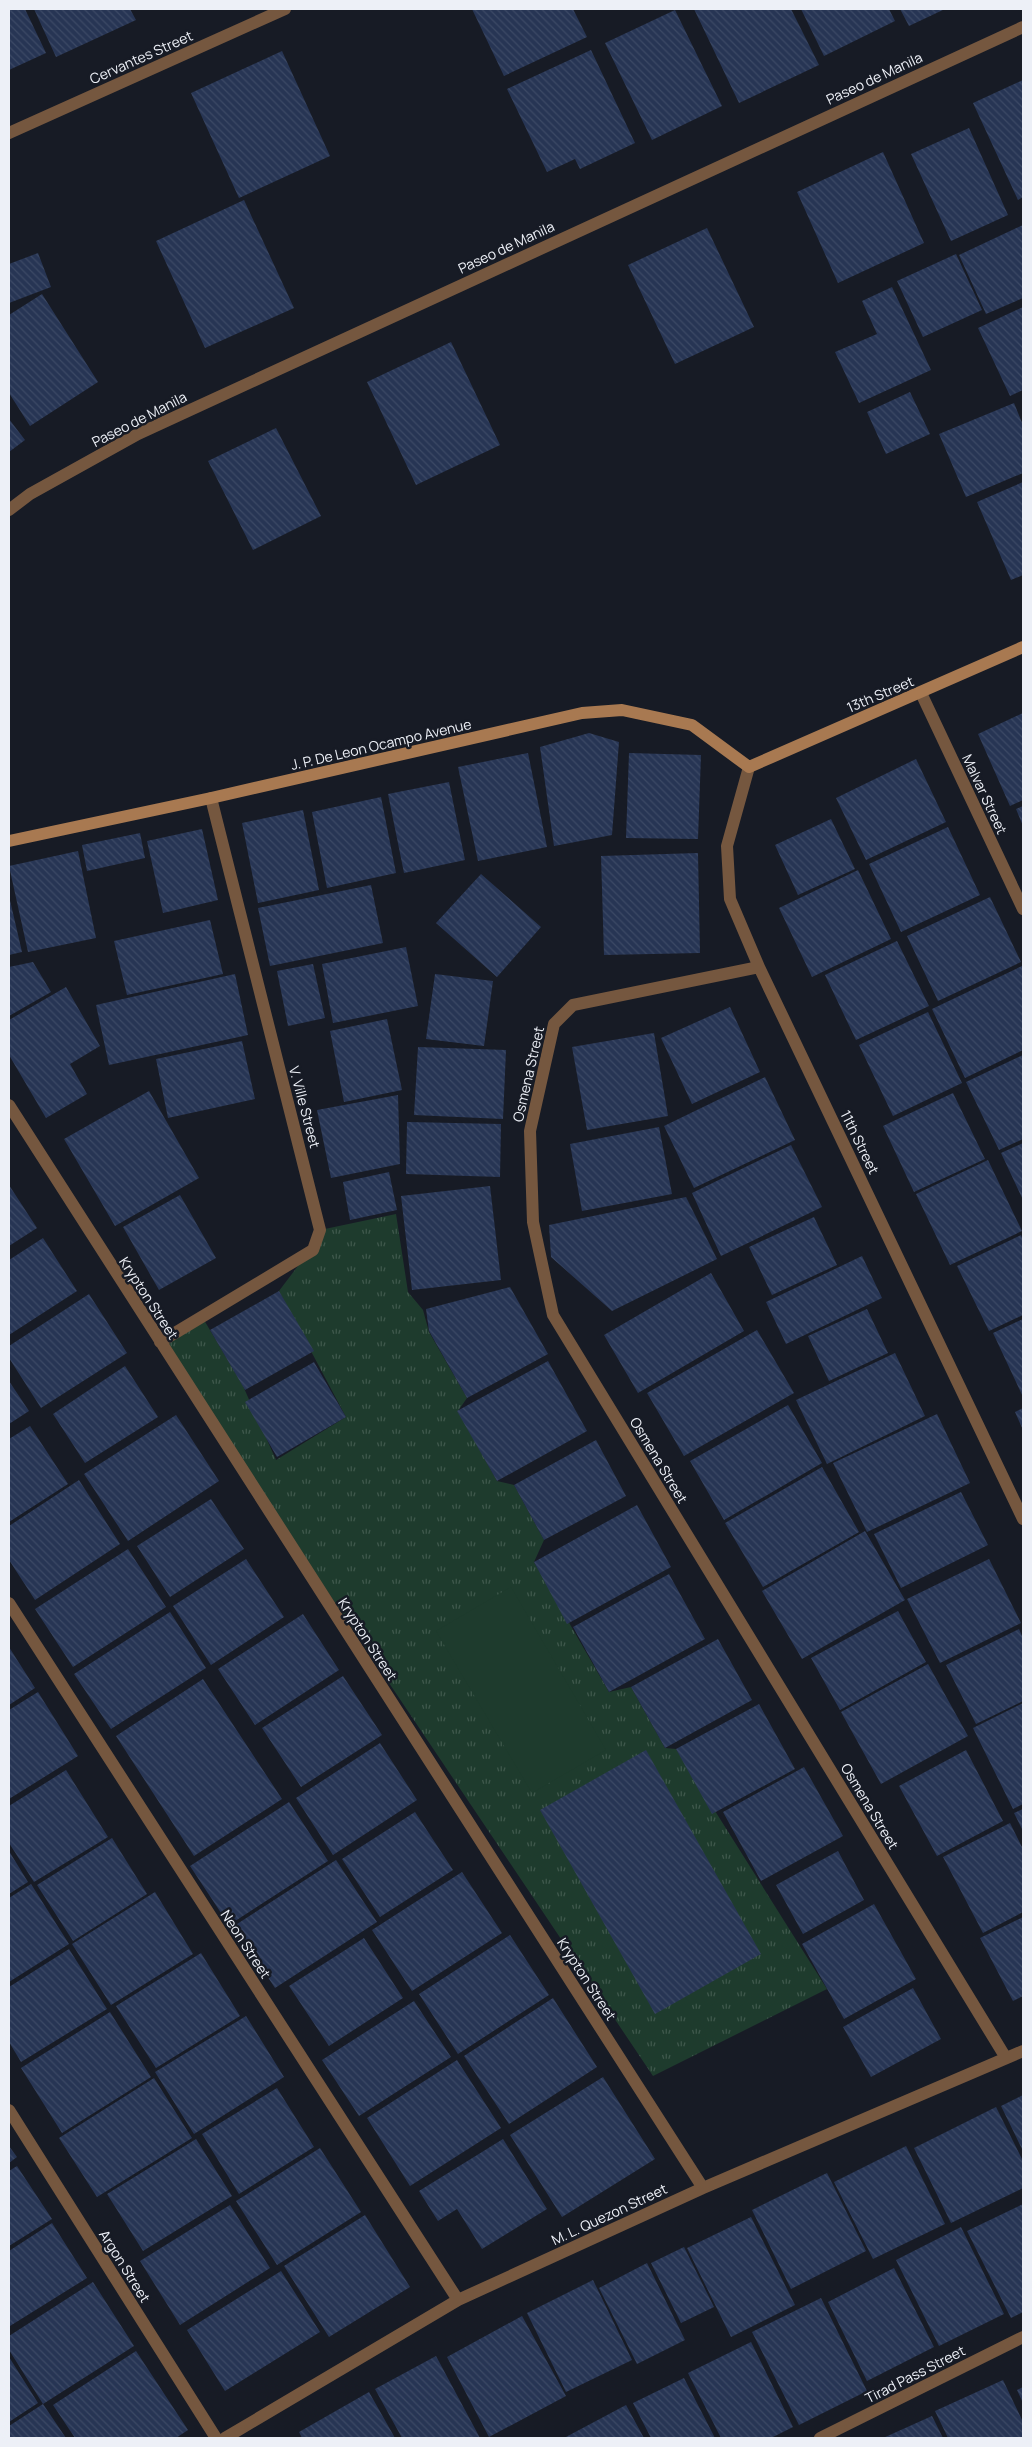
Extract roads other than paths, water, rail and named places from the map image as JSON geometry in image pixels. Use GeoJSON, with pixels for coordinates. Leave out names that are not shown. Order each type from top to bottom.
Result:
{"type":"FeatureCollection","features":[{"type":"Feature","properties":{"kind":"street","name":"Cervantes Street"},"geometry":{"type":"LineString","coordinates":[[9,133],[285,9]]}},
{"type":"Feature","properties":{"kind":"street","name":"Paseo de Manila"},"geometry":{"type":"LineString","coordinates":[[9,510],[30,494],[138,434],[1023,26]]}},
{"type":"Feature","properties":{"kind":"street","name":"13th Street"},"geometry":{"type":"LineString","coordinates":[[749,767],[1023,647]]}},
{"type":"Feature","properties":{"kind":"street","name":"Malvar Street"},"geometry":{"type":"LineString","coordinates":[[921,693],[1023,909]]}},
{"type":"Feature","properties":{"kind":"street","name":"J. P. De Leon Ocampo Avenue"},"geometry":{"type":"LineString","coordinates":[[9,841],[211,798],[582,713],[622,710],[692,725],[749,767]]}},
{"type":"Feature","properties":{"kind":"street","name":"11th Street"},"geometry":{"type":"LineString","coordinates":[[749,767],[727,846],[730,899],[759,967],[1023,1519]]}},
{"type":"Feature","properties":{"kind":"street","name":"V. Ville Street"},"geometry":{"type":"LineString","coordinates":[[160,1342],[313,1250],[320,1230],[211,798]]}},
{"type":"Feature","properties":{"kind":"street","name":"Osmena Street"},"geometry":{"type":"LineString","coordinates":[[759,967],[573,1005],[554,1024],[530,1131],[533,1222],[553,1315],[1006,2058]]}},
{"type":"Feature","properties":{"kind":"street","name":"Krypton Street"},"geometry":{"type":"LineString","coordinates":[[9,1105],[703,2188]]}},
{"type":"Feature","properties":{"kind":"street","name":"Neon Street"},"geometry":{"type":"LineString","coordinates":[[9,1603],[458,2300]]}},
{"type":"Feature","properties":{"kind":"street","name":"M. L. Quezon Street"},"geometry":{"type":"LineString","coordinates":[[224,2438],[458,2300],[703,2188],[1023,2050]]}},
{"type":"Feature","properties":{"kind":"street","name":"Argon Street"},"geometry":{"type":"LineString","coordinates":[[9,2110],[216,2438]]}},
{"type":"Feature","properties":{"kind":"street","name":"Tirad Pass Street"},"geometry":{"type":"LineString","coordinates":[[820,2438],[1023,2337]]}}]}
